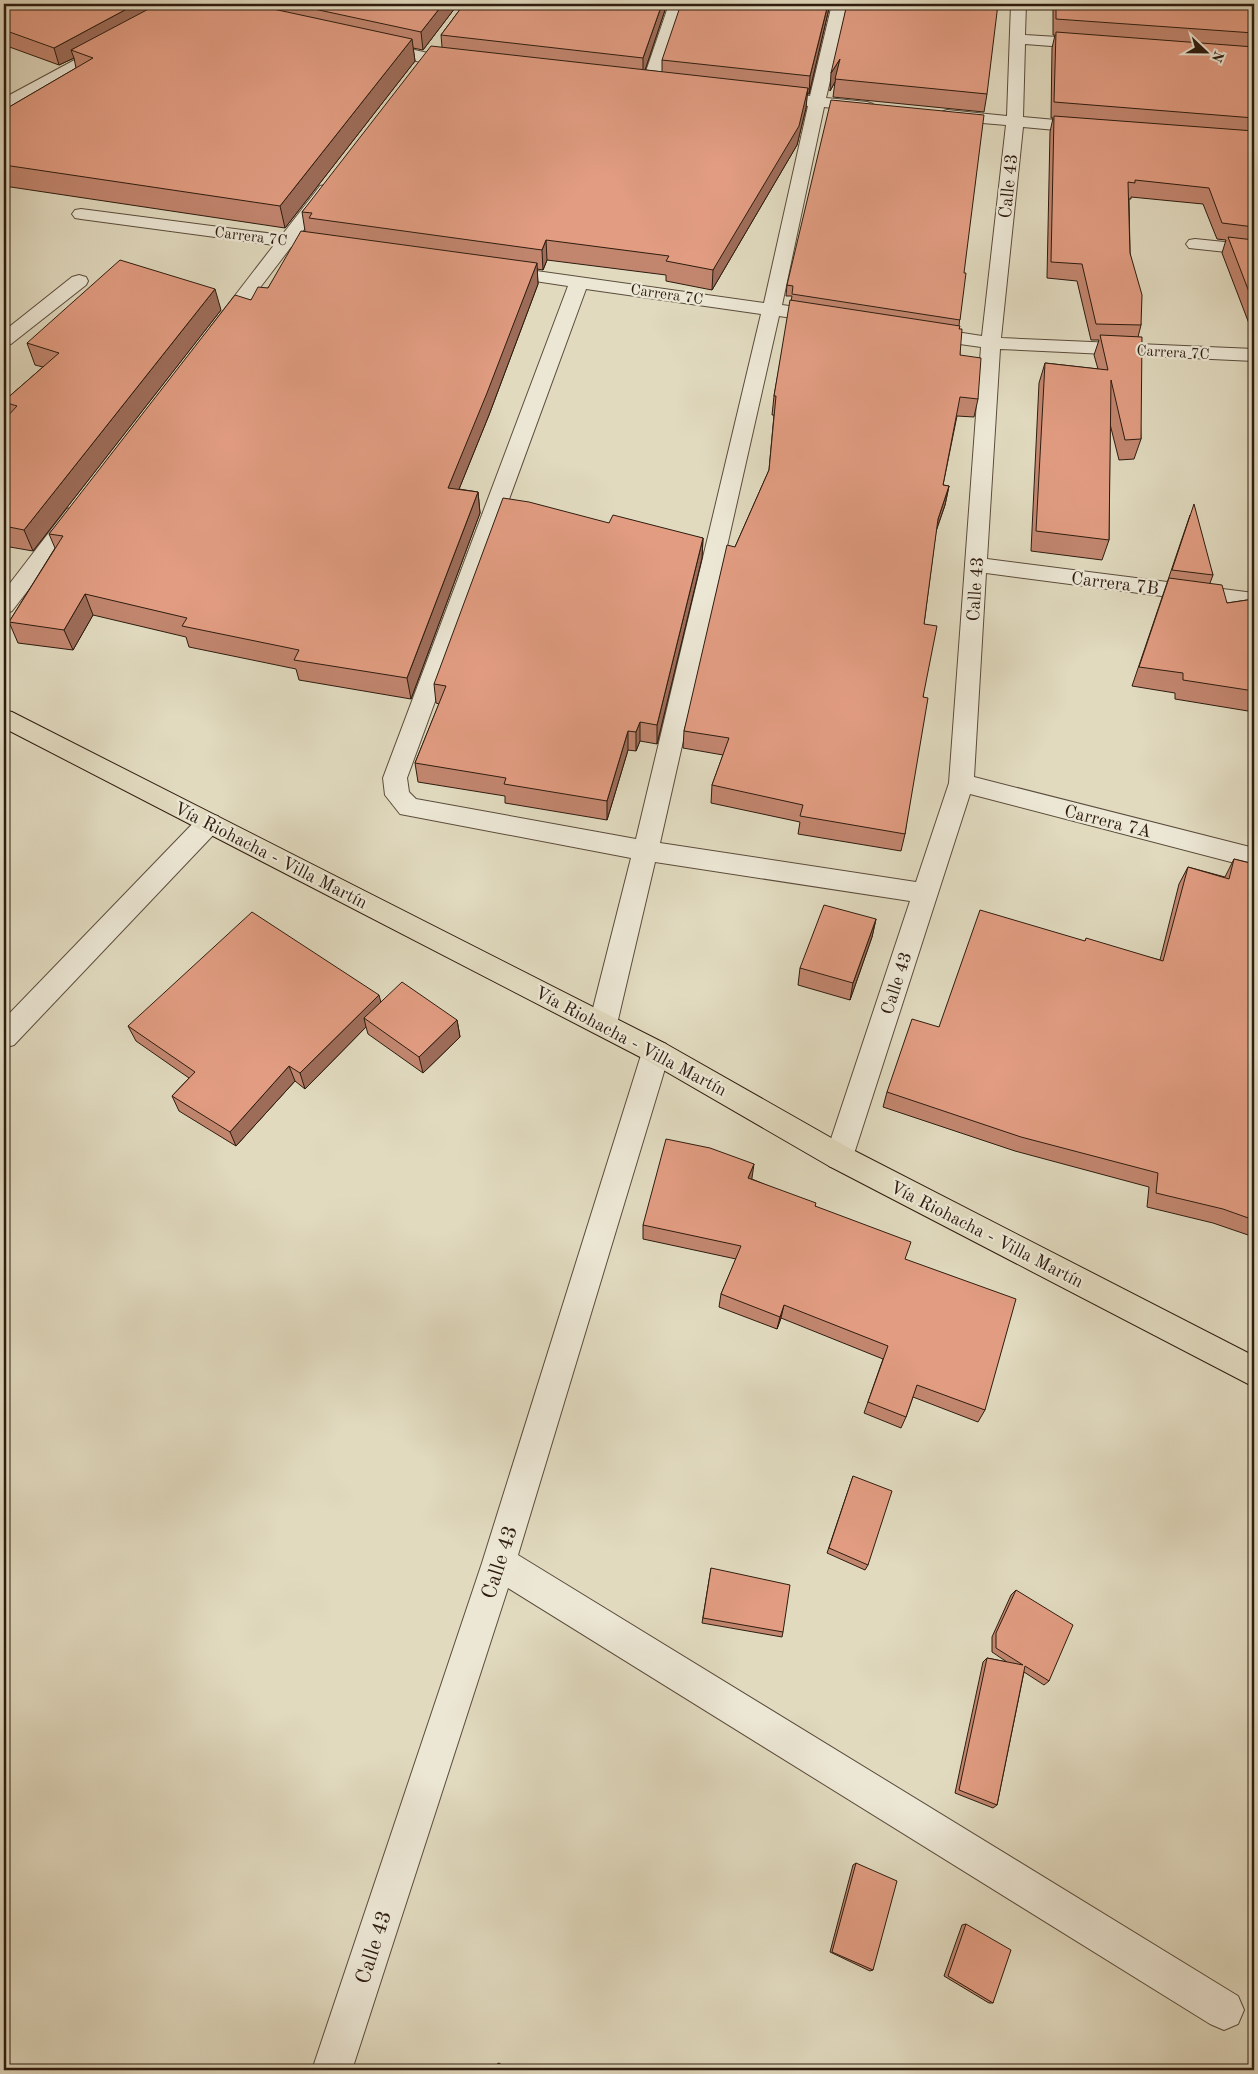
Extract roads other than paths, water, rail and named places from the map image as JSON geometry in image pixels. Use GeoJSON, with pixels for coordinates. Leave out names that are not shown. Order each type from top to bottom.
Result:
{"type":"FeatureCollection","features":[{"type":"Feature","properties":{"kind":"main road","name":"Vía Riohacha - Villa Martín"},"geometry":{"type":"LineString","coordinates":[[4,718],[603,1024],[656,1052],[839,1157],[1254,1372]]}},
{"type":"Feature","properties":{"kind":"street"},"geometry":{"type":"LineString","coordinates":[[650,83],[677,4]]}},
{"type":"Feature","properties":{"kind":"street"},"geometry":{"type":"LineString","coordinates":[[603,1024],[646,851],[708,540],[772,309],[816,102],[840,4]]}},
{"type":"Feature","properties":{"kind":"street","name":"Calle 43"},"geometry":{"type":"LineString","coordinates":[[839,1157],[961,783],[991,343],[1015,122],[1018,4]]}},
{"type":"Feature","properties":{"kind":"street"},"geometry":{"type":"LineString","coordinates":[[4,104],[125,37]]}},
{"type":"Feature","properties":{"kind":"street"},"geometry":{"type":"LineString","coordinates":[[1017,39],[1106,46]]}},
{"type":"Feature","properties":{"kind":"street"},"geometry":{"type":"LineString","coordinates":[[361,43],[428,58],[477,64]]}},
{"type":"Feature","properties":{"kind":"street"},"geometry":{"type":"LineString","coordinates":[[416,74],[440,43]]}},
{"type":"Feature","properties":{"kind":"street"},"geometry":{"type":"LineString","coordinates":[[631,80],[670,85]]}},
{"type":"Feature","properties":{"kind":"street"},"geometry":{"type":"LineString","coordinates":[[758,95],[886,109]]}},
{"type":"Feature","properties":{"kind":"street"},"geometry":{"type":"LineString","coordinates":[[935,114],[1101,129]]}},
{"type":"Feature","properties":{"kind":"street"},"geometry":{"type":"LineString","coordinates":[[208,342],[339,172]]}},
{"type":"Feature","properties":{"kind":"street","name":"Carrera 7C"},"geometry":{"type":"LineString","coordinates":[[81,214],[344,249]]}},
{"type":"Feature","properties":{"kind":"street"},"geometry":{"type":"LineString","coordinates":[[1195,244],[1254,250]]}},
{"type":"Feature","properties":{"kind":"street","name":"Carrera 7C"},"geometry":{"type":"LineString","coordinates":[[481,268],[839,319]]}},
{"type":"Feature","properties":{"kind":"street"},"geometry":{"type":"LineString","coordinates":[[4,340],[79,281]]}},
{"type":"Feature","properties":{"kind":"street"},"geometry":{"type":"LineString","coordinates":[[579,282],[505,510],[395,778],[397,795],[409,807],[646,851],[925,893]]}},
{"type":"Feature","properties":{"kind":"street","name":"Carrera 7C"},"geometry":{"type":"LineString","coordinates":[[905,330],[991,343],[1254,356]]}},
{"type":"Feature","properties":{"kind":"street"},"geometry":{"type":"LineString","coordinates":[[4,606],[88,498]]}},
{"type":"Feature","properties":{"kind":"street","name":"Carrera 7B"},"geometry":{"type":"LineString","coordinates":[[977,565],[1254,601]]}},
{"type":"Feature","properties":{"kind":"street","name":"Carrera 7A"},"geometry":{"type":"LineString","coordinates":[[961,783],[1254,858]]}},
{"type":"Feature","properties":{"kind":"street"},"geometry":{"type":"LineString","coordinates":[[4,1037],[209,823]]}},
{"type":"Feature","properties":{"kind":"street","name":"Calle 43"},"geometry":{"type":"LineString","coordinates":[[332,2070],[499,1562],[656,1052]]}},
{"type":"Feature","properties":{"kind":"street"},"geometry":{"type":"LineString","coordinates":[[499,1562],[1224,2010]]}}]}
